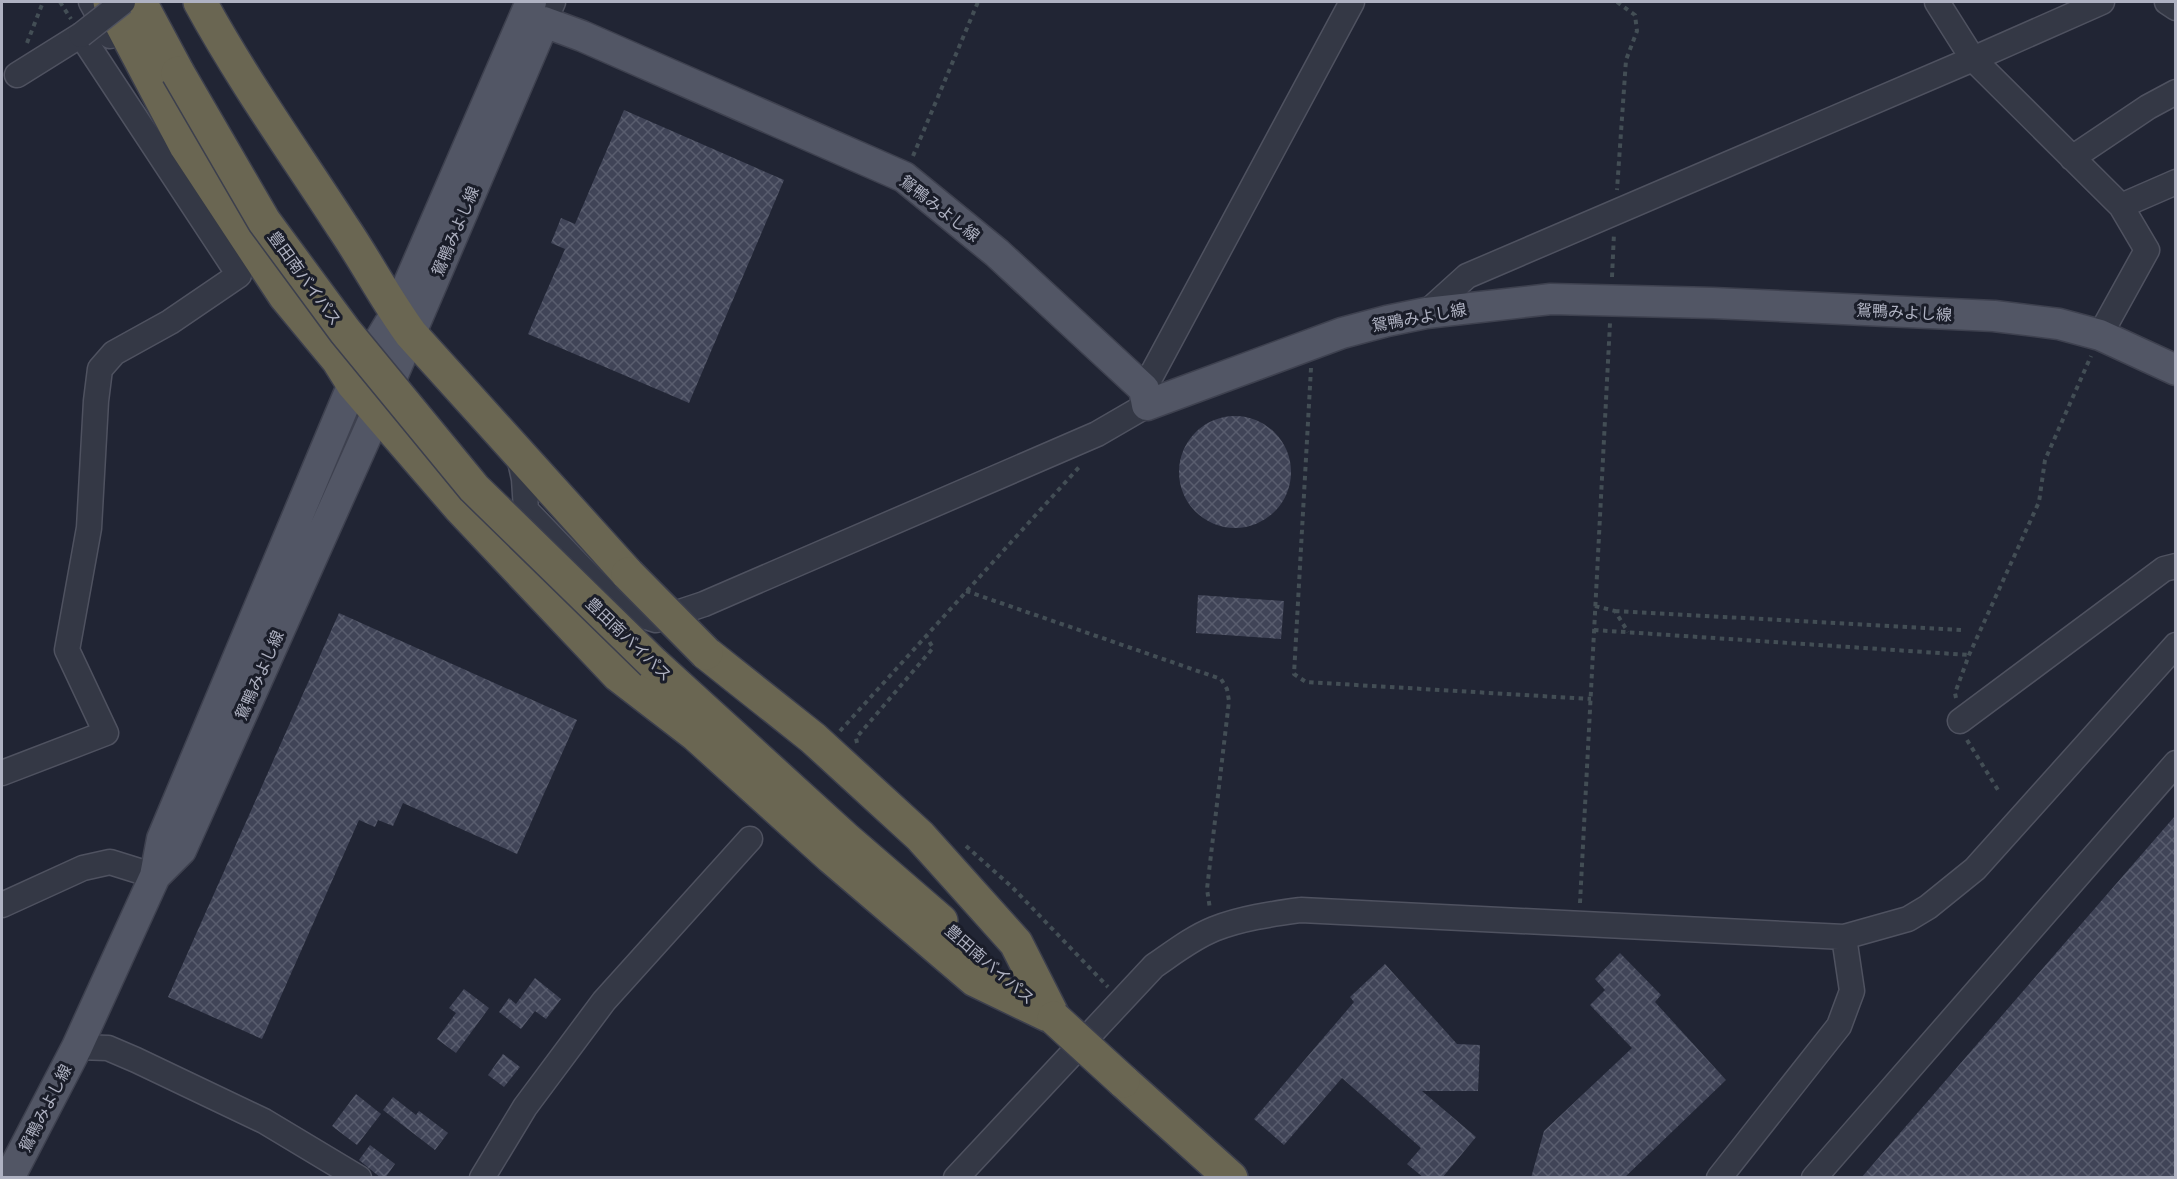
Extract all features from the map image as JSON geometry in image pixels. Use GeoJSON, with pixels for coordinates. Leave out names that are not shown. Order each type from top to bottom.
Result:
{"type":"FeatureCollection","features":[{"type":"Feature","properties":{"kind":"highway"},"geometry":{"type":"LineString","coordinates":[[110,2],[186,146],[285,296],[338,360],[353,384],[461,509],[618,675],[696,735],[831,857],[975,980],[1053,1018]]}},
{"type":"Feature","properties":{"kind":"highway","name":"豊田南バイパス"},"geometry":{"type":"LineString","coordinates":[[140,2],[178,73],[264,221],[345,331],[474,488],[653,663],[845,838],[1053,1018],[1232,1178]]}},
{"type":"Feature","properties":{"kind":"highway"},"geometry":{"type":"LineString","coordinates":[[200,2],[262,104],[364,258],[403,324],[628,574],[706,653],[813,738],[920,837],[1016,943],[1053,1018]]}},
{"type":"Feature","properties":{"kind":"main road","name":"鴛鴨みよし線"},"geometry":{"type":"LineString","coordinates":[[155,876],[181,849],[377,412],[403,324],[543,8],[582,36],[904,177],[997,253],[1145,397],[1353,330],[1426,313],[1551,298],[1994,316],[2059,324],[2100,335],[2175,370]]}},
{"type":"Feature","properties":{"kind":"main road","name":"鴛鴨みよし線"},"geometry":{"type":"LineString","coordinates":[[5,1177],[77,1047],[155,876],[162,839],[353,384],[403,324]]}},
{"type":"Feature","properties":{"kind":"street"},"geometry":{"type":"LineString","coordinates":[[91,2],[117,48],[186,146]]}},
{"type":"Feature","properties":{"kind":"street"},"geometry":{"type":"LineString","coordinates":[[17,75],[81,35],[123,2]]}},
{"type":"Feature","properties":{"kind":"street"},"geometry":{"type":"LineString","coordinates":[[518,452],[524,479],[525,510],[621,609],[656,620],[704,604],[1097,434],[1145,397],[1352,2]]}},
{"type":"Feature","properties":{"kind":"street"},"geometry":{"type":"LineString","coordinates":[[1937,2],[1973,59],[2121,206],[2147,250],[2100,335]]}},
{"type":"Feature","properties":{"kind":"street"},"geometry":{"type":"LineString","coordinates":[[1426,313],[1467,276],[2102,2]]}},
{"type":"Feature","properties":{"kind":"street"},"geometry":{"type":"LineString","coordinates":[[2167,2],[2175,8]]}},
{"type":"Feature","properties":{"kind":"street"},"geometry":{"type":"LineString","coordinates":[[2,773],[106,733],[67,650],[89,528],[100,369],[114,353],[170,322],[239,275],[81,35]]}},
{"type":"Feature","properties":{"kind":"street"},"geometry":{"type":"LineString","coordinates":[[2072,158],[2148,107],[2175,92]]}},
{"type":"Feature","properties":{"kind":"street"},"geometry":{"type":"LineString","coordinates":[[2121,206],[2175,182]]}},
{"type":"Feature","properties":{"kind":"street"},"geometry":{"type":"LineString","coordinates":[[461,509],[494,515],[545,532]]}},
{"type":"Feature","properties":{"kind":"street"},"geometry":{"type":"LineString","coordinates":[[1960,721],[2164,569],[2175,566]]}},
{"type":"Feature","properties":{"kind":"street"},"geometry":{"type":"LineString","coordinates":[[956,1178],[1154,966],[1184,945],[1214,929],[1255,917],[1301,910],[1844,937],[1908,919],[1928,907],[1975,869],[2175,645]]}},
{"type":"Feature","properties":{"kind":"street"},"geometry":{"type":"LineString","coordinates":[[1814,1178],[2175,763]]}},
{"type":"Feature","properties":{"kind":"street"},"geometry":{"type":"LineString","coordinates":[[482,1178],[525,1107],[604,1001],[750,838]]}},
{"type":"Feature","properties":{"kind":"street"},"geometry":{"type":"LineString","coordinates":[[2,905],[83,868],[110,862],[155,876]]}},
{"type":"Feature","properties":{"kind":"street"},"geometry":{"type":"LineString","coordinates":[[1719,1178],[1839,1026],[1852,991],[1844,937]]}},
{"type":"Feature","properties":{"kind":"street"},"geometry":{"type":"LineString","coordinates":[[77,1047],[108,1048],[136,1060],[264,1121],[359,1178]]}},
{"type":"Feature","properties":{"kind":"path"},"geometry":{"type":"LineString","coordinates":[[17,75],[43,2]]}},
{"type":"Feature","properties":{"kind":"path"},"geometry":{"type":"LineString","coordinates":[[904,177],[978,2]]}},
{"type":"Feature","properties":{"kind":"path"},"geometry":{"type":"LineString","coordinates":[[1579,925],[1615,211],[1626,60],[1637,31],[1635,15],[1617,2]]}},
{"type":"Feature","properties":{"kind":"path"},"geometry":{"type":"LineString","coordinates":[[1998,790],[1962,732],[1955,693],[1969,655],[2039,502],[2045,460],[2100,335]]}},
{"type":"Feature","properties":{"kind":"path"},"geometry":{"type":"LineString","coordinates":[[1312,344],[1294,674],[1306,682],[1591,699]]}},
{"type":"Feature","properties":{"kind":"path"},"geometry":{"type":"LineString","coordinates":[[833,738],[1095,450],[1097,434]]}},
{"type":"Feature","properties":{"kind":"path"},"geometry":{"type":"LineString","coordinates":[[966,591],[1221,679],[1227,689],[1229,701],[1207,889],[1214,929]]}},
{"type":"Feature","properties":{"kind":"path"},"geometry":{"type":"LineString","coordinates":[[1595,606],[1615,611],[1963,630]]}},
{"type":"Feature","properties":{"kind":"path"},"geometry":{"type":"LineString","coordinates":[[1615,611],[1629,632]]}},
{"type":"Feature","properties":{"kind":"path"},"geometry":{"type":"LineString","coordinates":[[1594,630],[1969,655]]}},
{"type":"Feature","properties":{"kind":"path"},"geometry":{"type":"LineString","coordinates":[[859,751],[856,738],[933,648],[926,636]]}},
{"type":"Feature","properties":{"kind":"path"},"geometry":{"type":"LineString","coordinates":[[961,842],[1012,887],[1121,1001]]}},
{"type":"Feature","properties":{"kind":"building"},"geometry":{"type":"Polygon","coordinates":[[[624,110],[784,180],[689,403],[528,334],[565,249],[551,243],[561,218],[575,224],[624,110]]]}},
{"type":"Feature","properties":{"kind":"building"},"geometry":{"type":"Polygon","coordinates":[[[1235,416],[1256,420],[1275,432],[1287,451],[1291,472],[1287,493],[1275,512],[1256,524],[1235,528],[1214,524],[1195,512],[1183,493],[1179,472],[1183,451],[1195,432],[1214,420],[1235,416]]]}},
{"type":"Feature","properties":{"kind":"building"},"geometry":{"type":"Polygon","coordinates":[[[1198,595],[1284,601],[1281,639],[1196,633],[1198,595]]]}},
{"type":"Feature","properties":{"kind":"building"},"geometry":{"type":"Polygon","coordinates":[[[339,613],[577,720],[517,854],[403,803],[393,826],[378,820],[375,827],[359,820],[262,1039],[168,997],[339,613]]]}},
{"type":"Feature","properties":{"kind":"building"},"geometry":{"type":"Polygon","coordinates":[[[2175,816],[2175,1178],[1861,1178],[2175,816]]]}},
{"type":"Feature","properties":{"kind":"building"},"geometry":{"type":"Polygon","coordinates":[[[1620,953],[1661,995],[1655,1002],[1726,1080],[1624,1178],[1531,1178],[1544,1131],[1632,1048],[1590,1005],[1605,990],[1595,979],[1620,953]]]}},
{"type":"Feature","properties":{"kind":"building"},"geometry":{"type":"Polygon","coordinates":[[[1385,964],[1457,1044],[1480,1045],[1478,1091],[1422,1091],[1476,1137],[1442,1178],[1424,1178],[1407,1164],[1421,1148],[1342,1078],[1284,1145],[1254,1119],[1354,1002],[1350,997],[1385,964]]]}},
{"type":"Feature","properties":{"kind":"building"},"geometry":{"type":"Polygon","coordinates":[[[535,978],[561,999],[546,1019],[535,1011],[521,1029],[499,1012],[509,998],[516,1004],[535,978]]]}},
{"type":"Feature","properties":{"kind":"building"},"geometry":{"type":"Polygon","coordinates":[[[464,989],[489,1008],[456,1053],[437,1039],[456,1013],[449,1008],[464,989]]]}},
{"type":"Feature","properties":{"kind":"building"},"geometry":{"type":"Polygon","coordinates":[[[503,1054],[520,1067],[504,1087],[488,1075],[503,1054]]]}},
{"type":"Feature","properties":{"kind":"building"},"geometry":{"type":"Polygon","coordinates":[[[356,1094],[381,1114],[357,1145],[332,1126],[356,1094]]]}},
{"type":"Feature","properties":{"kind":"building"},"geometry":{"type":"Polygon","coordinates":[[[393,1097],[416,1115],[419,1111],[448,1133],[435,1150],[383,1110],[393,1097]]]}},
{"type":"Feature","properties":{"kind":"building"},"geometry":{"type":"Polygon","coordinates":[[[370,1145],[395,1164],[385,1178],[381,1178],[359,1160],[370,1145]]]}}]}
